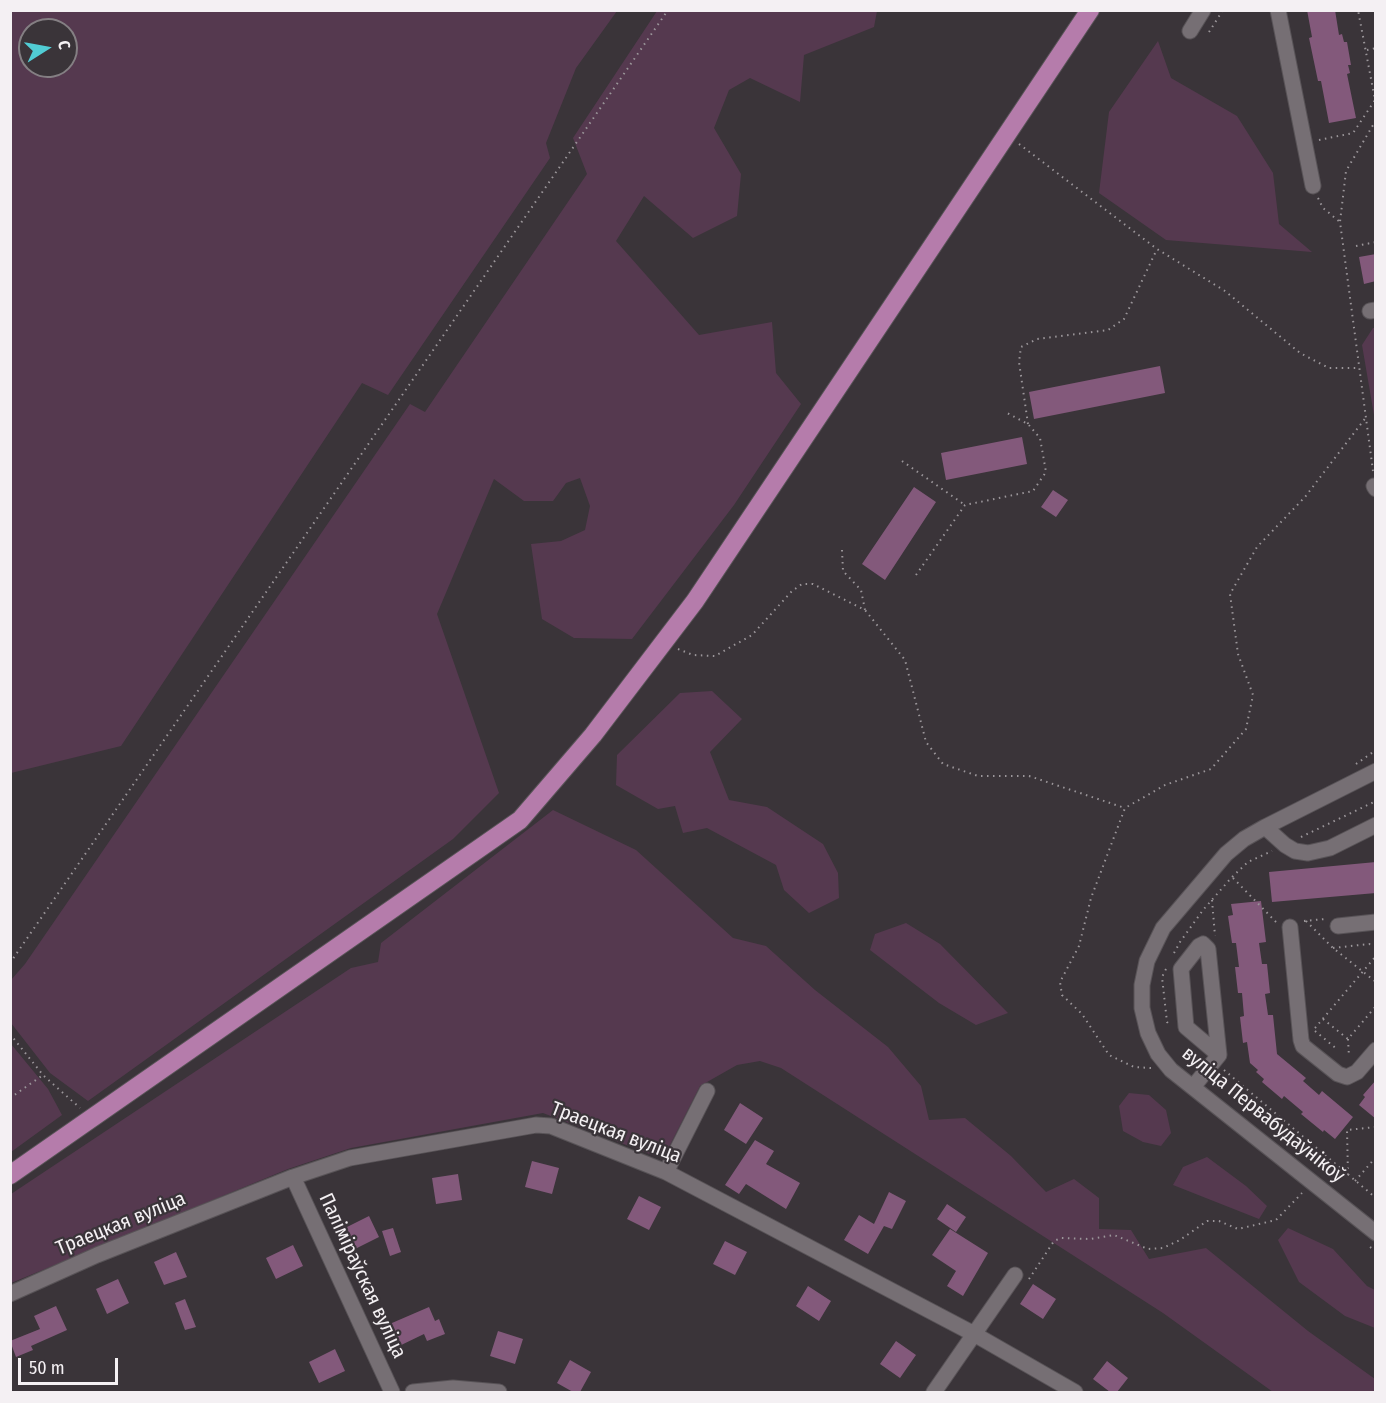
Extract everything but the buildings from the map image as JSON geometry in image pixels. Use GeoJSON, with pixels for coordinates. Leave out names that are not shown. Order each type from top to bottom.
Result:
{"type":"FeatureCollection","features":[{"type":"Feature","properties":{"kind":"main road"},"geometry":{"type":"LineString","coordinates":[[10,1174],[520,820],[593,735],[695,601],[1090,10]]}},
{"type":"Feature","properties":{"kind":"street"},"geometry":{"type":"LineString","coordinates":[[1190,30],[1203,10]]}},
{"type":"Feature","properties":{"kind":"street"},"geometry":{"type":"LineString","coordinates":[[1278,10],[1313,186]]}},
{"type":"Feature","properties":{"kind":"street","name":"вуліца Первабудаўнікоў"},"geometry":{"type":"LineString","coordinates":[[1371,1238],[1171,1070],[1158,1054],[1148,1033],[1142,1008],[1142,985],[1147,961],[1162,928],[1226,854],[1244,839],[1264,827],[1376,771]]}},
{"type":"Feature","properties":{"kind":"street"},"geometry":{"type":"LineString","coordinates":[[1264,827],[1295,851],[1308,853],[1330,848],[1376,825]]}},
{"type":"Feature","properties":{"kind":"street"},"geometry":{"type":"LineString","coordinates":[[1334,922],[1376,922]]}},
{"type":"Feature","properties":{"kind":"street"},"geometry":{"type":"LineString","coordinates":[[1287,924],[1301,1040],[1304,1046],[1338,1074],[1347,1077],[1357,1072],[1376,1050]]}},
{"type":"Feature","properties":{"kind":"street"},"geometry":{"type":"LineString","coordinates":[[1193,1087],[1217,1058],[1208,949],[1203,944],[1181,969],[1186,1028],[1217,1058]]}},
{"type":"Feature","properties":{"kind":"street"},"geometry":{"type":"LineString","coordinates":[[666,1172],[707,1091]]}},
{"type":"Feature","properties":{"kind":"street","name":"Траецкая вуліца"},"geometry":{"type":"LineString","coordinates":[[10,1294],[97,1255],[293,1177],[350,1158],[536,1125],[550,1126],[666,1172],[974,1334],[1075,1392]]}},
{"type":"Feature","properties":{"kind":"street","name":"Паліміраўская вуліца"},"geometry":{"type":"LineString","coordinates":[[293,1177],[392,1392]]}},
{"type":"Feature","properties":{"kind":"street"},"geometry":{"type":"LineString","coordinates":[[934,1392],[1015,1275]]}},
{"type":"Feature","properties":{"kind":"street"},"geometry":{"type":"LineString","coordinates":[[413,1392],[453,1389],[499,1392]]}},
{"type":"Feature","properties":{"kind":"path"},"geometry":{"type":"LineString","coordinates":[[10,963],[668,10]]}},
{"type":"Feature","properties":{"kind":"path"},"geometry":{"type":"LineString","coordinates":[[1209,32],[1223,10]]}},
{"type":"Feature","properties":{"kind":"path"},"geometry":{"type":"LineString","coordinates":[[1304,143],[1353,133],[1375,100],[1358,10]]}},
{"type":"Feature","properties":{"kind":"path"},"geometry":{"type":"LineString","coordinates":[[1366,50],[1376,48]]}},
{"type":"Feature","properties":{"kind":"path"},"geometry":{"type":"LineString","coordinates":[[1375,488],[1340,222],[1346,171],[1376,120]]}},
{"type":"Feature","properties":{"kind":"path"},"geometry":{"type":"LineString","coordinates":[[1007,135],[1157,249],[1225,291],[1300,353],[1329,368],[1359,368]]}},
{"type":"Feature","properties":{"kind":"path"},"geometry":{"type":"LineString","coordinates":[[1313,186],[1323,208],[1340,222]]}},
{"type":"Feature","properties":{"kind":"path"},"geometry":{"type":"LineString","coordinates":[[1356,246],[1376,242]]}},
{"type":"Feature","properties":{"kind":"path"},"geometry":{"type":"LineString","coordinates":[[1028,424],[1019,362],[1021,347],[1036,339],[1108,330],[1124,319],[1157,249]]}},
{"type":"Feature","properties":{"kind":"path"},"geometry":{"type":"LineString","coordinates":[[916,575],[965,505],[1033,491],[1046,472],[1040,438],[1028,424],[1007,413]]}},
{"type":"Feature","properties":{"kind":"path"},"geometry":{"type":"LineString","coordinates":[[1147,1062],[1152,1068],[1134,1066],[1109,1055],[1082,1014],[1062,995],[1060,982],[1079,946],[1091,898],[1125,808],[1165,785],[1211,769],[1246,729],[1253,695],[1238,654],[1230,594],[1257,547],[1305,497],[1366,416]]}},
{"type":"Feature","properties":{"kind":"path"},"geometry":{"type":"LineString","coordinates":[[902,461],[965,505]]}},
{"type":"Feature","properties":{"kind":"path"},"geometry":{"type":"LineString","coordinates":[[842,550],[843,571],[861,590],[865,610]]}},
{"type":"Feature","properties":{"kind":"path"},"geometry":{"type":"LineString","coordinates":[[663,643],[693,655],[715,656],[752,635],[792,591],[802,584],[813,584],[865,610],[905,660],[926,742],[943,764],[978,776],[1029,776],[1125,808]]}},
{"type":"Feature","properties":{"kind":"path"},"geometry":{"type":"LineString","coordinates":[[1347,768],[1376,750]]}},
{"type":"Feature","properties":{"kind":"path"},"geometry":{"type":"LineString","coordinates":[[1171,960],[1180,942],[1203,910],[1248,862],[1376,801]]}},
{"type":"Feature","properties":{"kind":"path"},"geometry":{"type":"LineString","coordinates":[[1232,877],[1287,924],[1305,921],[1334,922]]}},
{"type":"Feature","properties":{"kind":"path"},"geometry":{"type":"LineString","coordinates":[[1305,921],[1306,933]]}},
{"type":"Feature","properties":{"kind":"path"},"geometry":{"type":"LineString","coordinates":[[1305,921],[1333,948],[1376,982]]}},
{"type":"Feature","properties":{"kind":"path"},"geometry":{"type":"LineString","coordinates":[[1333,948],[1376,946]]}},
{"type":"Feature","properties":{"kind":"path"},"geometry":{"type":"LineString","coordinates":[[1315,1028],[1376,956]]}},
{"type":"Feature","properties":{"kind":"path"},"geometry":{"type":"LineString","coordinates":[[1167,969],[1162,977],[1167,1022],[1174,1028]]}},
{"type":"Feature","properties":{"kind":"path"},"geometry":{"type":"LineString","coordinates":[[1350,1059],[1348,1039],[1376,1006]]}},
{"type":"Feature","properties":{"kind":"path"},"geometry":{"type":"LineString","coordinates":[[1370,1012],[1376,1016]]}},
{"type":"Feature","properties":{"kind":"path"},"geometry":{"type":"LineString","coordinates":[[1314,1016],[1315,1031],[1338,1050]]}},
{"type":"Feature","properties":{"kind":"path"},"geometry":{"type":"LineString","coordinates":[[1323,1019],[1348,1039]]}},
{"type":"Feature","properties":{"kind":"path"},"geometry":{"type":"LineString","coordinates":[[10,1034],[43,1075],[92,1118]]}},
{"type":"Feature","properties":{"kind":"path"},"geometry":{"type":"LineString","coordinates":[[1217,1058],[1376,1198]]}},
{"type":"Feature","properties":{"kind":"path"},"geometry":{"type":"LineString","coordinates":[[10,1098],[43,1075]]}},
{"type":"Feature","properties":{"kind":"path"},"geometry":{"type":"LineString","coordinates":[[1348,1175],[1347,1130],[1376,1127]]}},
{"type":"Feature","properties":{"kind":"path"},"geometry":{"type":"LineString","coordinates":[[1355,1181],[1376,1156]]}},
{"type":"Feature","properties":{"kind":"path"},"geometry":{"type":"LineString","coordinates":[[1015,1275],[1028,1279],[1054,1241],[1061,1238],[1091,1239],[1114,1235],[1148,1249],[1163,1248],[1180,1240],[1207,1221],[1219,1221],[1238,1229],[1276,1220],[1302,1192]]}},
{"type":"Feature","properties":{"kind":"path"},"geometry":{"type":"LineString","coordinates":[[1371,1238],[1376,1251]]}},
{"type":"Feature","properties":{"kind":"shaded area"},"geometry":{"type":"Polygon","coordinates":[[[10,11],[617,11],[576,68],[546,143],[550,158],[388,395],[362,383],[121,746],[11,773],[10,11]]]}},
{"type":"Feature","properties":{"kind":"shaded area"},"geometry":{"type":"Polygon","coordinates":[[[657,11],[877,11],[874,27],[804,55],[800,102],[750,78],[729,90],[714,128],[741,174],[737,216],[693,238],[644,196],[616,241],[699,335],[772,322],[776,373],[801,404],[734,505],[632,639],[574,638],[542,619],[531,544],[561,541],[585,530],[590,506],[580,478],[566,483],[553,501],[524,501],[494,479],[437,614],[499,793],[453,839],[88,1101],[50,1073],[11,1023],[11,980],[25,964],[410,404],[425,412],[587,174],[573,138],[657,11]]]}},
{"type":"Feature","properties":{"kind":"shaded area"},"geometry":{"type":"Polygon","coordinates":[[[1158,41],[1171,78],[1237,116],[1273,173],[1279,224],[1312,252],[1166,240],[1099,193],[1109,112],[1158,41]]]}},
{"type":"Feature","properties":{"kind":"shaded area"},"geometry":{"type":"Polygon","coordinates":[[[1375,328],[1375,421],[1362,345],[1375,328]]]}},
{"type":"Feature","properties":{"kind":"shaded area"},"geometry":{"type":"Polygon","coordinates":[[[712,691],[742,719],[710,752],[729,800],[767,807],[823,844],[838,873],[839,898],[809,913],[784,890],[776,865],[707,828],[683,833],[675,806],[658,809],[616,785],[617,755],[680,693],[712,691]]]}},
{"type":"Feature","properties":{"kind":"shaded area"},"geometry":{"type":"Polygon","coordinates":[[[553,810],[636,850],[733,938],[766,946],[815,990],[888,1047],[921,1086],[929,1120],[965,1118],[1011,1156],[1046,1192],[1074,1179],[1099,1198],[1099,1229],[1131,1230],[1149,1259],[1206,1248],[1308,1331],[1375,1379],[1375,1392],[1273,1392],[1163,1313],[781,1068],[760,1061],[737,1065],[700,1086],[668,1149],[655,1156],[543,1113],[351,1148],[288,1169],[11,1283],[11,1194],[351,968],[378,962],[381,943],[553,810]]]}},
{"type":"Feature","properties":{"kind":"shaded area"},"geometry":{"type":"Polygon","coordinates":[[[906,923],[940,944],[1008,1013],[976,1025],[939,1003],[870,950],[875,934],[906,923]]]}},
{"type":"Feature","properties":{"kind":"shaded area"},"geometry":{"type":"Polygon","coordinates":[[[11,1044],[48,1089],[62,1115],[11,1152],[11,1044]]]}},
{"type":"Feature","properties":{"kind":"shaded area"},"geometry":{"type":"Polygon","coordinates":[[[1129,1093],[1149,1095],[1166,1110],[1171,1133],[1161,1146],[1143,1142],[1123,1131],[1119,1106],[1129,1093]]]}},
{"type":"Feature","properties":{"kind":"shaded area"},"geometry":{"type":"Polygon","coordinates":[[[1207,1157],[1246,1186],[1267,1206],[1259,1219],[1173,1185],[1183,1167],[1207,1157]]]}},
{"type":"Feature","properties":{"kind":"shaded area"},"geometry":{"type":"Polygon","coordinates":[[[1288,1228],[1333,1249],[1367,1286],[1375,1290],[1375,1328],[1345,1316],[1299,1282],[1278,1240],[1288,1228]]]}}]}
